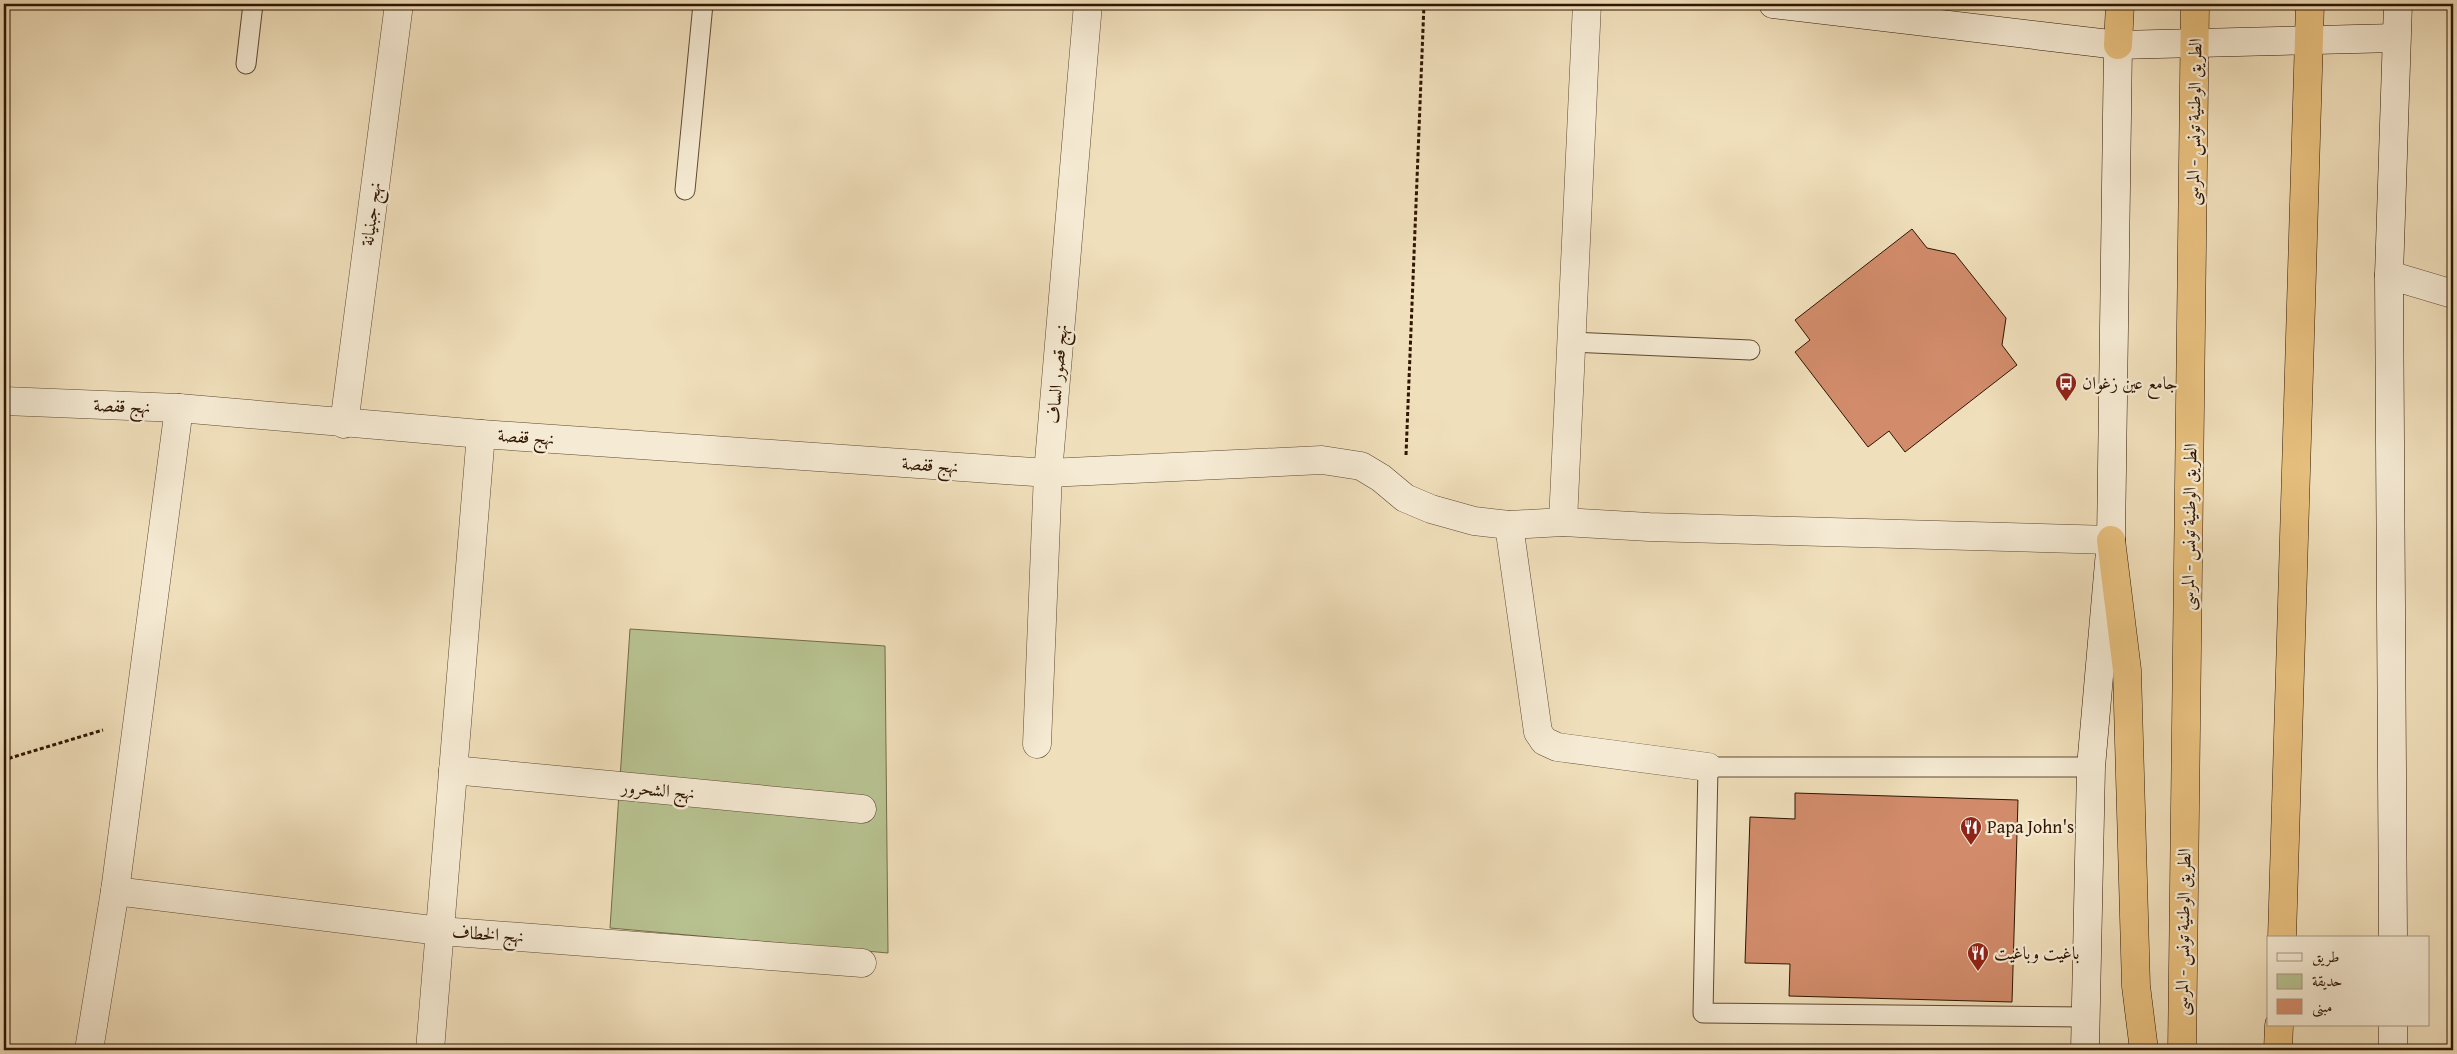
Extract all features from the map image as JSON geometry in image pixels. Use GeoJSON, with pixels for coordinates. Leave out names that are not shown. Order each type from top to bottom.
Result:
{"type":"FeatureCollection","features":[{"type":"Feature","properties":{"kind":"highway"},"geometry":{"type":"LineString","coordinates":[[2118,44],[2120,4]]}},
{"type":"Feature","properties":{"kind":"highway","name":"الطريق الوطنية تونس - المرسى"},"geometry":{"type":"LineString","coordinates":[[2182,1050],[2195,4]]}},
{"type":"Feature","properties":{"kind":"highway"},"geometry":{"type":"LineString","coordinates":[[2282,936],[2310,4]]}},
{"type":"Feature","properties":{"kind":"highway"},"geometry":{"type":"LineString","coordinates":[[2111,540],[2127,670],[2136,986],[2144,1050]]}},
{"type":"Feature","properties":{"kind":"highway"},"geometry":{"type":"LineString","coordinates":[[2278,1050],[2279,1026]]}},
{"type":"Feature","properties":{"kind":"street","name":"نهج جبنيانة"},"geometry":{"type":"LineString","coordinates":[[344,424],[399,4]]}},
{"type":"Feature","properties":{"kind":"street","name":"نهج قصور الساف"},"geometry":{"type":"LineString","coordinates":[[1037,744],[1048,473],[1088,4]]}},
{"type":"Feature","properties":{"kind":"street"},"geometry":{"type":"LineString","coordinates":[[1563,522],[1587,4]]}},
{"type":"Feature","properties":{"kind":"street"},"geometry":{"type":"LineString","coordinates":[[1773,4],[1878,10],[2118,44],[2396,38]]}},
{"type":"Feature","properties":{"kind":"street"},"geometry":{"type":"LineString","coordinates":[[2393,936],[2389,275],[2398,4]]}},
{"type":"Feature","properties":{"kind":"street"},"geometry":{"type":"LineString","coordinates":[[2085,1050],[2091,767],[2111,540],[2118,44]]}},
{"type":"Feature","properties":{"kind":"street"},"geometry":{"type":"LineString","coordinates":[[2389,275],[2453,294]]}},
{"type":"Feature","properties":{"kind":"street","name":"نهج قفصة"},"geometry":{"type":"LineString","coordinates":[[4,402],[179,408],[344,424],[1048,473],[1322,460],[1361,466],[1405,498],[1431,510],[1474,521],[1509,525],[1563,522],[1668,528],[2111,540]]}},
{"type":"Feature","properties":{"kind":"street"},"geometry":{"type":"LineString","coordinates":[[89,1050],[115,891],[179,408]]}},
{"type":"Feature","properties":{"kind":"street"},"geometry":{"type":"LineString","coordinates":[[430,1050],[481,434]]}},
{"type":"Feature","properties":{"kind":"street"},"geometry":{"type":"LineString","coordinates":[[1509,525],[1538,732],[1544,741],[1557,747],[1708,767]]}},
{"type":"Feature","properties":{"kind":"street","name":"نهج الشحرور"},"geometry":{"type":"LineString","coordinates":[[454,770],[862,809]]}},
{"type":"Feature","properties":{"kind":"street","name":"نهج الخطاف"},"geometry":{"type":"LineString","coordinates":[[115,891],[440,931],[862,963]]}},
{"type":"Feature","properties":{"kind":"street"},"geometry":{"type":"LineString","coordinates":[[2393,1026],[2393,1050]]}},
{"type":"Feature","properties":{"kind":"lane"},"geometry":{"type":"LineString","coordinates":[[246,64],[253,4]]}},
{"type":"Feature","properties":{"kind":"lane"},"geometry":{"type":"LineString","coordinates":[[684,190],[703,4]]}},
{"type":"Feature","properties":{"kind":"lane"},"geometry":{"type":"LineString","coordinates":[[1571,342],[1750,350]]}},
{"type":"Feature","properties":{"kind":"lane"},"geometry":{"type":"LineString","coordinates":[[2085,1017],[1703,1013],[1708,767],[2091,767]]}},
{"type":"Feature","properties":{"kind":"path"},"geometry":{"type":"LineString","coordinates":[[1405,498],[1424,4]]}},
{"type":"Feature","properties":{"kind":"path"},"geometry":{"type":"LineString","coordinates":[[4,763],[10,758],[137,720]]}},
{"type":"Feature","properties":{"kind":"green space"},"geometry":{"type":"Polygon","coordinates":[[[630,629],[885,646],[888,953],[610,928],[630,629]]]}},
{"type":"Feature","properties":{"kind":"building"},"geometry":{"type":"Polygon","coordinates":[[[1912,229],[1927,248],[1955,254],[2006,318],[2002,345],[2017,365],[1905,452],[1889,431],[1868,447],[1795,352],[1810,340],[1795,320],[1912,229]]]}},
{"type":"Feature","properties":{"kind":"building"},"geometry":{"type":"Polygon","coordinates":[[[1795,793],[2018,800],[2012,1002],[1789,996],[1790,964],[1745,963],[1750,817],[1795,819],[1795,793]]]}},
{"type":"Feature","properties":{"kind":"place","name":"جامع عين زغوان"},"geometry":{"type":"Point","coordinates":[2066,402]}},
{"type":"Feature","properties":{"kind":"place","name":"Papa John's"},"geometry":{"type":"Point","coordinates":[1971,846]}},
{"type":"Feature","properties":{"kind":"place","name":"باغيت وباغيت"},"geometry":{"type":"Point","coordinates":[1978,972]}}]}
